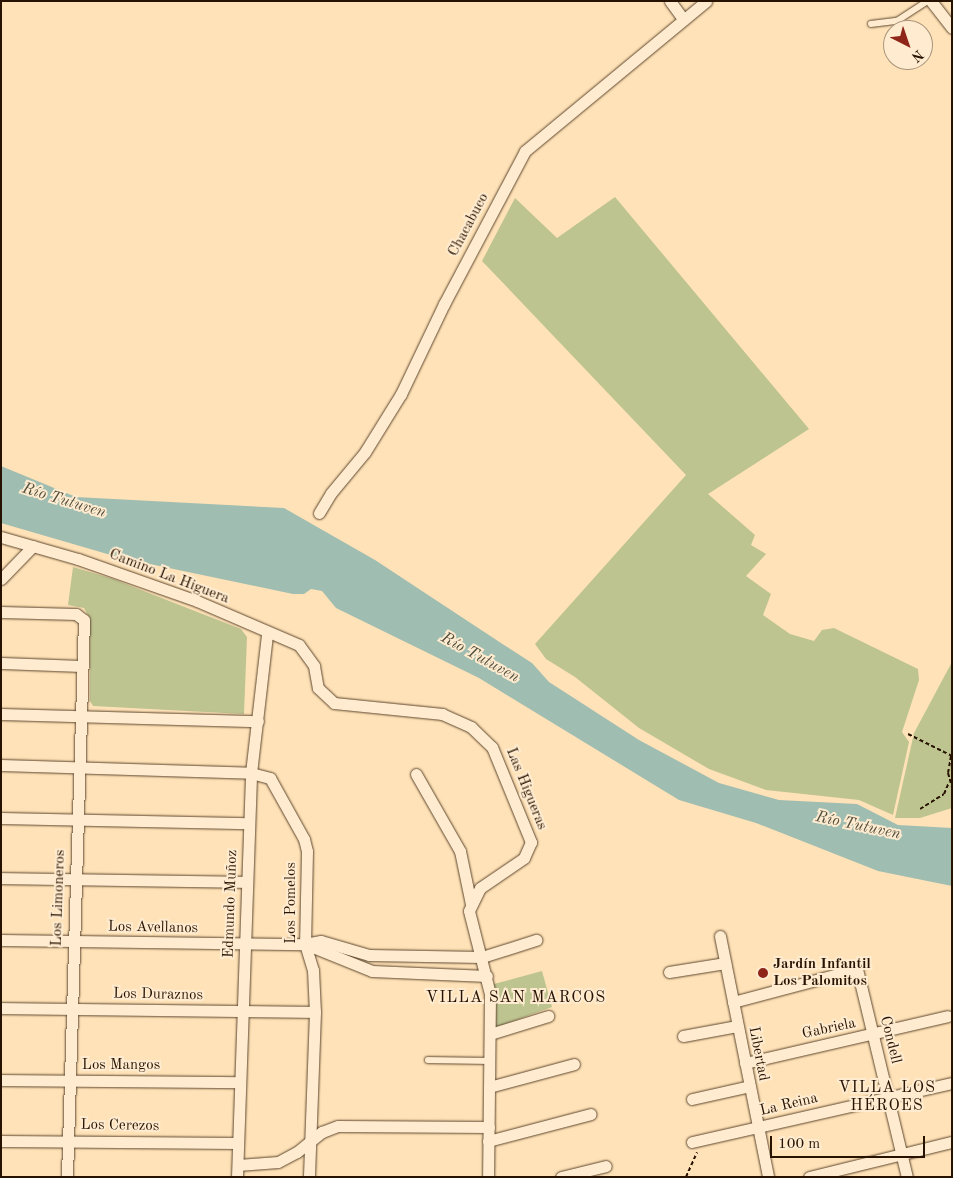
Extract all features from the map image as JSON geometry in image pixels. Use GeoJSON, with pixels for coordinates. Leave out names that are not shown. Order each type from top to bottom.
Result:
{"type":"FeatureCollection","features":[{"type":"Feature","properties":{"kind":"street"},"geometry":{"type":"LineString","coordinates":[[670,1],[683,20]]}},
{"type":"Feature","properties":{"kind":"street","name":"Chacabuco"},"geometry":{"type":"LineString","coordinates":[[319,513],[331,493],[365,452],[401,394],[444,304],[525,150],[706,1]]}},
{"type":"Feature","properties":{"kind":"street"},"geometry":{"type":"LineString","coordinates":[[929,1],[952,28]]}},
{"type":"Feature","properties":{"kind":"street","name":"Camino La Higuera"},"geometry":{"type":"LineString","coordinates":[[1,537],[197,601],[267,634],[299,645],[314,666]]}},
{"type":"Feature","properties":{"kind":"street"},"geometry":{"type":"LineString","coordinates":[[1,579],[33,546]]}},
{"type":"Feature","properties":{"kind":"street","name":"Los Limoneros"},"geometry":{"type":"LineString","coordinates":[[1,612],[76,614],[84,620],[74,879],[67,1177]]}},
{"type":"Feature","properties":{"kind":"street","name":"Edmundo Muñoz"},"geometry":{"type":"LineString","coordinates":[[238,1171],[251,773],[267,634]]}},
{"type":"Feature","properties":{"kind":"street"},"geometry":{"type":"LineString","coordinates":[[1,663],[82,666]]}},
{"type":"Feature","properties":{"kind":"street","name":"Las Higueras"},"geometry":{"type":"LineString","coordinates":[[314,666],[318,688],[334,703],[442,714],[470,727],[492,747],[531,842],[524,858],[484,884],[471,904]]}},
{"type":"Feature","properties":{"kind":"street"},"geometry":{"type":"LineString","coordinates":[[1,714],[258,721]]}},
{"type":"Feature","properties":{"kind":"street"},"geometry":{"type":"LineString","coordinates":[[1,766],[251,773]]}},
{"type":"Feature","properties":{"kind":"street","name":"Los Pomelos"},"geometry":{"type":"LineString","coordinates":[[251,773],[270,778],[304,839],[307,851],[305,944],[313,970],[315,1012],[309,1177]]}},
{"type":"Feature","properties":{"kind":"street"},"geometry":{"type":"LineString","coordinates":[[416,774],[460,851],[471,904],[470,911],[488,976],[490,1034],[488,1177]]}},
{"type":"Feature","properties":{"kind":"street"},"geometry":{"type":"LineString","coordinates":[[1,818],[249,823]]}},
{"type":"Feature","properties":{"kind":"street"},"geometry":{"type":"LineString","coordinates":[[1,878],[247,882]]}},
{"type":"Feature","properties":{"kind":"street","name":"Libertad"},"geometry":{"type":"LineString","coordinates":[[720,936],[768,1177]]}},
{"type":"Feature","properties":{"kind":"street","name":"Los Avellanos"},"geometry":{"type":"LineString","coordinates":[[1,940],[305,944],[321,941],[369,955],[482,957],[536,940]]}},
{"type":"Feature","properties":{"kind":"street","name":"Los Avellanos"},"geometry":{"type":"LineString","coordinates":[[305,944],[331,957],[372,971],[488,976]]}},
{"type":"Feature","properties":{"kind":"street"},"geometry":{"type":"LineString","coordinates":[[670,972],[725,963]]}},
{"type":"Feature","properties":{"kind":"street","name":"Condell"},"geometry":{"type":"LineString","coordinates":[[733,1002],[857,969],[907,1177]]}},
{"type":"Feature","properties":{"kind":"street","name":"Los Duraznos"},"geometry":{"type":"LineString","coordinates":[[1,1008],[315,1012]]}},
{"type":"Feature","properties":{"kind":"street"},"geometry":{"type":"LineString","coordinates":[[490,1034],[548,1016]]}},
{"type":"Feature","properties":{"kind":"street","name":"Gabriela"},"geometry":{"type":"LineString","coordinates":[[745,1063],[873,1035],[948,1016]]}},
{"type":"Feature","properties":{"kind":"street"},"geometry":{"type":"LineString","coordinates":[[683,1036],[738,1026]]}},
{"type":"Feature","properties":{"kind":"street"},"geometry":{"type":"LineString","coordinates":[[489,1087],[574,1064]]}},
{"type":"Feature","properties":{"kind":"street","name":"Los Mangos"},"geometry":{"type":"LineString","coordinates":[[1,1080],[240,1082]]}},
{"type":"Feature","properties":{"kind":"street","name":"La Reina"},"geometry":{"type":"LineString","coordinates":[[692,1142],[952,1082]]}},
{"type":"Feature","properties":{"kind":"street"},"geometry":{"type":"LineString","coordinates":[[692,1099],[750,1086]]}},
{"type":"Feature","properties":{"kind":"street"},"geometry":{"type":"LineString","coordinates":[[488,1141],[591,1114]]}},
{"type":"Feature","properties":{"kind":"street"},"geometry":{"type":"LineString","coordinates":[[238,1171],[278,1162],[310,1142],[322,1132],[338,1126],[488,1127]]}},
{"type":"Feature","properties":{"kind":"street","name":"Los Cerezos"},"geometry":{"type":"LineString","coordinates":[[1,1141],[238,1143]]}},
{"type":"Feature","properties":{"kind":"street"},"geometry":{"type":"LineString","coordinates":[[809,1177],[952,1142]]}},
{"type":"Feature","properties":{"kind":"street"},"geometry":{"type":"LineString","coordinates":[[561,1177],[606,1166]]}},
{"type":"Feature","properties":{"kind":"lane"},"geometry":{"type":"LineString","coordinates":[[871,24],[897,21],[929,1]]}},
{"type":"Feature","properties":{"kind":"lane"},"geometry":{"type":"LineString","coordinates":[[428,1060],[490,1061]]}},
{"type":"Feature","properties":{"kind":"path"},"geometry":{"type":"LineString","coordinates":[[908,734],[951,756],[949,782],[944,794],[920,809]]}},
{"type":"Feature","properties":{"kind":"path"},"geometry":{"type":"LineString","coordinates":[[949,782],[952,787]]}},
{"type":"Feature","properties":{"kind":"path"},"geometry":{"type":"LineString","coordinates":[[686,1177],[703,1140]]}},
{"type":"Feature","properties":{"kind":"green space"},"geometry":{"type":"Polygon","coordinates":[[[615,197],[809,429],[708,494],[755,535],[751,545],[766,554],[746,576],[771,594],[763,615],[790,634],[814,641],[822,630],[834,628],[918,669],[919,680],[902,732],[909,742],[893,815],[859,800],[766,790],[709,769],[639,728],[575,677],[546,659],[535,644],[686,475],[482,261],[515,198],[557,238],[615,197]]]}},
{"type":"Feature","properties":{"kind":"green space"},"geometry":{"type":"Polygon","coordinates":[[[73,567],[113,579],[241,629],[247,637],[244,714],[93,706],[90,701],[90,619],[84,608],[68,605],[73,567]]]}},
{"type":"Feature","properties":{"kind":"green space"},"geometry":{"type":"Polygon","coordinates":[[[952,662],[952,808],[920,818],[895,818],[914,733],[952,662]]]}},
{"type":"Feature","properties":{"kind":"green space","name":"VILLA SAN MARCOS"},"geometry":{"type":"Polygon","coordinates":[[[542,971],[552,1007],[494,1028],[494,984],[542,971]]]}},
{"type":"Feature","properties":{"kind":"water","name":"Río Tutuven"},"geometry":{"type":"Polygon","coordinates":[[[1,466],[76,497],[284,508],[375,560],[532,663],[549,682],[639,740],[719,783],[779,800],[857,804],[898,825],[952,828],[952,886],[878,871],[756,823],[679,800],[479,678],[336,608],[322,591],[311,589],[304,594],[293,594],[121,558],[1,523],[1,466]]]}},
{"type":"Feature","properties":{"kind":"place","name":"Jardín Infantil Los Palomitos"},"geometry":{"type":"Point","coordinates":[763,973]}},
{"type":"Feature","properties":{"kind":"district","name":"VILLA SAN MARCOS"},"geometry":{"type":"Point","coordinates":[516,998]}},
{"type":"Feature","properties":{"kind":"district","name":"VILLA LOS HÉROES"},"geometry":{"type":"Point","coordinates":[887,1097]}}]}
